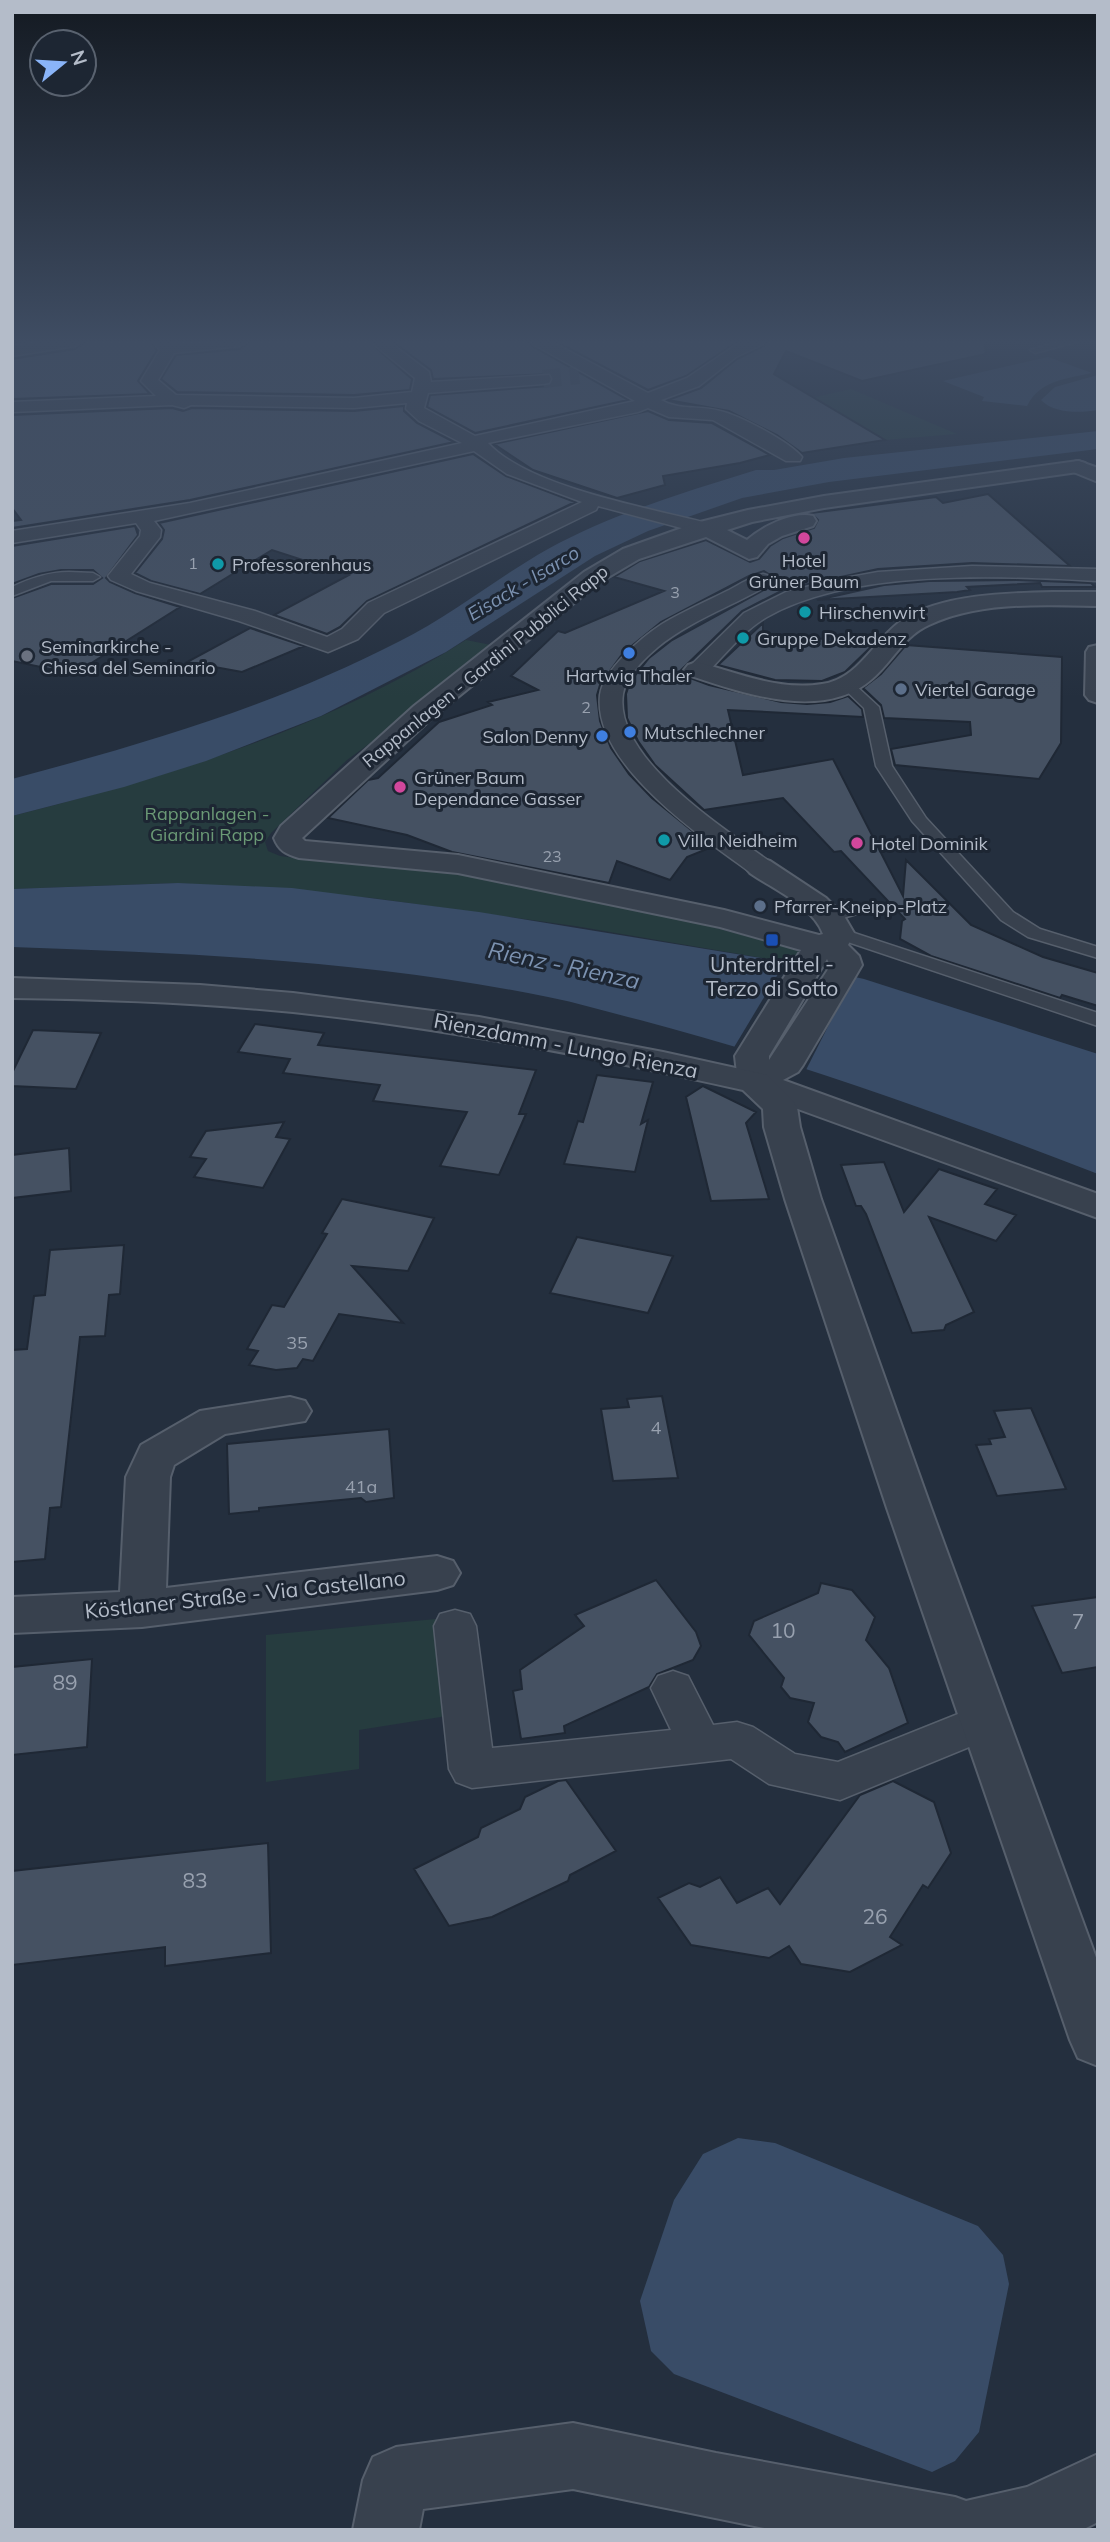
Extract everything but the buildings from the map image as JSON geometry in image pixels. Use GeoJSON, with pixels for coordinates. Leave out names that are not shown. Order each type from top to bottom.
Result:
{"type":"FeatureCollection","features":[{"type":"Feature","properties":{"kind":"street"},"geometry":{"type":"LineString","coordinates":[[12,537],[141,517],[410,460]]}},
{"type":"Feature","properties":{"kind":"street"},"geometry":{"type":"LineString","coordinates":[[498,460],[510,468],[554,487],[593,500],[626,506],[696,526],[749,552],[755,572],[763,580],[778,588],[801,593]]}},
{"type":"Feature","properties":{"kind":"street"},"geometry":{"type":"LineString","coordinates":[[696,526],[824,502],[1088,466],[1098,476]]}},
{"type":"Feature","properties":{"kind":"street"},"geometry":{"type":"LineString","coordinates":[[93,577],[118,576],[143,587],[247,616],[328,645],[350,634],[376,608],[589,506]]}},
{"type":"Feature","properties":{"kind":"street"},"geometry":{"type":"LineString","coordinates":[[749,552],[757,540],[774,531],[814,519],[895,508]]}},
{"type":"Feature","properties":{"kind":"street"},"geometry":{"type":"LineString","coordinates":[[118,576],[150,537],[151,530],[141,517]]}},
{"type":"Feature","properties":{"kind":"street","name":"Rappanlagen - Gardini Pubblici Rapp"},"geometry":{"type":"LineString","coordinates":[[696,526],[631,554],[592,577],[423,712],[362,765],[291,832],[288,838],[291,845],[299,849],[458,864],[724,919],[830,934]]}},
{"type":"Feature","properties":{"kind":"street"},"geometry":{"type":"LineString","coordinates":[[1098,575],[1038,571],[911,576],[801,593],[757,614],[697,670],[748,686],[775,691],[818,691],[847,685],[861,676],[901,633],[921,619],[974,606],[1038,600],[1098,599]]}},
{"type":"Feature","properties":{"kind":"street"},"geometry":{"type":"LineString","coordinates":[[763,580],[652,641],[624,671],[614,705],[615,730],[640,766],[680,807],[760,867],[830,934],[843,956],[846,965],[843,971],[764,1068]]}},
{"type":"Feature","properties":{"kind":"street"},"geometry":{"type":"LineString","coordinates":[[1098,652],[1098,695]]}},
{"type":"Feature","properties":{"kind":"street"},"geometry":{"type":"LineString","coordinates":[[830,934],[764,1068],[780,1107],[782,1128],[821,1251],[981,1715],[1098,2040]]}},
{"type":"Feature","properties":{"kind":"street","name":"Rienzdamm - Lungo Rienza"},"geometry":{"type":"LineString","coordinates":[[12,988],[161,990],[316,1003],[764,1068],[1098,1207]]}},
{"type":"Feature","properties":{"kind":"street"},"geometry":{"type":"LineString","coordinates":[[142,1609],[148,1478],[156,1456],[215,1421],[290,1411]]}},
{"type":"Feature","properties":{"kind":"street","name":"Köstlaner Straße - Via Castellano"},"geometry":{"type":"LineString","coordinates":[[12,1615],[142,1609],[436,1573]]}},
{"type":"Feature","properties":{"kind":"street"},"geometry":{"type":"LineString","coordinates":[[455,1626],[472,1769],[737,1740],[785,1770],[840,1781],[958,1732]]}},
{"type":"Feature","properties":{"kind":"street"},"geometry":{"type":"LineString","coordinates":[[673,1688],[700,1745]]}},
{"type":"Feature","properties":{"kind":"street"},"geometry":{"type":"LineString","coordinates":[[386,2530],[396,2480],[573,2456],[955,2530]]}},
{"type":"Feature","properties":{"kind":"street"},"geometry":{"type":"LineString","coordinates":[[978,2530],[1033,2519],[1098,2487]]}},
{"type":"Feature","properties":{"kind":"lane"},"geometry":{"type":"LineString","coordinates":[[12,592],[43,577],[93,577]]}},
{"type":"Feature","properties":{"kind":"lane"},"geometry":{"type":"LineString","coordinates":[[847,685],[871,707],[884,765],[920,821],[1007,916],[1034,933],[1098,953]]}},
{"type":"Feature","properties":{"kind":"lane"},"geometry":{"type":"LineString","coordinates":[[830,934],[1098,1020]]}},
{"type":"Feature","properties":{"kind":"green space","name":"Rappanlagen - Giardini Rapp"},"geometry":{"type":"Polygon","coordinates":[[[466,640],[501,647],[347,760],[271,833],[265,842],[268,851],[280,856],[326,862],[450,873],[672,916],[804,952],[797,964],[575,926],[372,898],[178,883],[12,889],[12,816],[189,766],[303,724],[359,699],[466,640]]]}},
{"type":"Feature","properties":{"kind":"green space"},"geometry":{"type":"Polygon","coordinates":[[[436,1619],[447,1716],[359,1730],[359,1769],[266,1782],[266,1635],[436,1619]]]}},
{"type":"Feature","properties":{"kind":"water","name":"Eisack - Isarco"},"geometry":{"type":"Polygon","coordinates":[[[835,460],[1011,460],[829,482],[742,498],[648,531],[595,556],[446,652],[321,716],[206,761],[124,787],[12,816],[12,779],[161,736],[306,684],[419,631],[573,536],[650,504],[756,470],[774,470],[835,460]]]}},
{"type":"Feature","properties":{"kind":"water","name":"Rienz - Rienza"},"geometry":{"type":"Polygon","coordinates":[[[178,883],[292,888],[479,912],[797,964],[864,979],[1098,1054],[1098,1174],[814,1071],[560,999],[482,985],[348,967],[147,952],[12,947],[12,889],[178,883]]]}},
{"type":"Feature","properties":{"kind":"water"},"geometry":{"type":"Polygon","coordinates":[[[738,2138],[775,2143],[978,2226],[1003,2255],[1009,2284],[979,2432],[955,2461],[932,2472],[674,2374],[651,2351],[640,2301],[674,2200],[703,2154],[738,2138]]]}},
{"type":"Feature","properties":{"kind":"pier"},"geometry":{"type":"Polygon","coordinates":[[[787,959],[855,973],[806,1070],[733,1049],[787,959]]]}},
{"type":"Feature","properties":{"kind":"place","name":"Hotel Grüner Baum"},"geometry":{"type":"Point","coordinates":[804,538]}},
{"type":"Feature","properties":{"kind":"place","name":"Professorenhaus"},"geometry":{"type":"Point","coordinates":[218,564]}},
{"type":"Feature","properties":{"kind":"place","name":"Hirschenwirt"},"geometry":{"type":"Point","coordinates":[805,612]}},
{"type":"Feature","properties":{"kind":"place","name":"Gruppe Dekadenz"},"geometry":{"type":"Point","coordinates":[743,638]}},
{"type":"Feature","properties":{"kind":"place","name":"Hartwig Thaler"},"geometry":{"type":"Point","coordinates":[629,653]}},
{"type":"Feature","properties":{"kind":"place","name":"Seminarkirche - Chiesa del Seminario"},"geometry":{"type":"Point","coordinates":[27,656]}},
{"type":"Feature","properties":{"kind":"place","name":"Viertel Garage"},"geometry":{"type":"Point","coordinates":[901,689]}},
{"type":"Feature","properties":{"kind":"place","name":"Mutschlechner"},"geometry":{"type":"Point","coordinates":[630,732]}},
{"type":"Feature","properties":{"kind":"place","name":"Salon Denny"},"geometry":{"type":"Point","coordinates":[602,736]}},
{"type":"Feature","properties":{"kind":"place","name":"Grüner Baum Dependance Gasser"},"geometry":{"type":"Point","coordinates":[400,787]}},
{"type":"Feature","properties":{"kind":"place","name":"Villa Neidheim"},"geometry":{"type":"Point","coordinates":[664,840]}},
{"type":"Feature","properties":{"kind":"place","name":"Hotel Dominik"},"geometry":{"type":"Point","coordinates":[857,843]}},
{"type":"Feature","properties":{"kind":"place","name":"Pfarrer-Kneipp-Platz"},"geometry":{"type":"Point","coordinates":[760,906]}},
{"type":"Feature","properties":{"kind":"place","name":"Unterdrittel - Terzo di Sotto"},"geometry":{"type":"Point","coordinates":[772,940]}}]}
